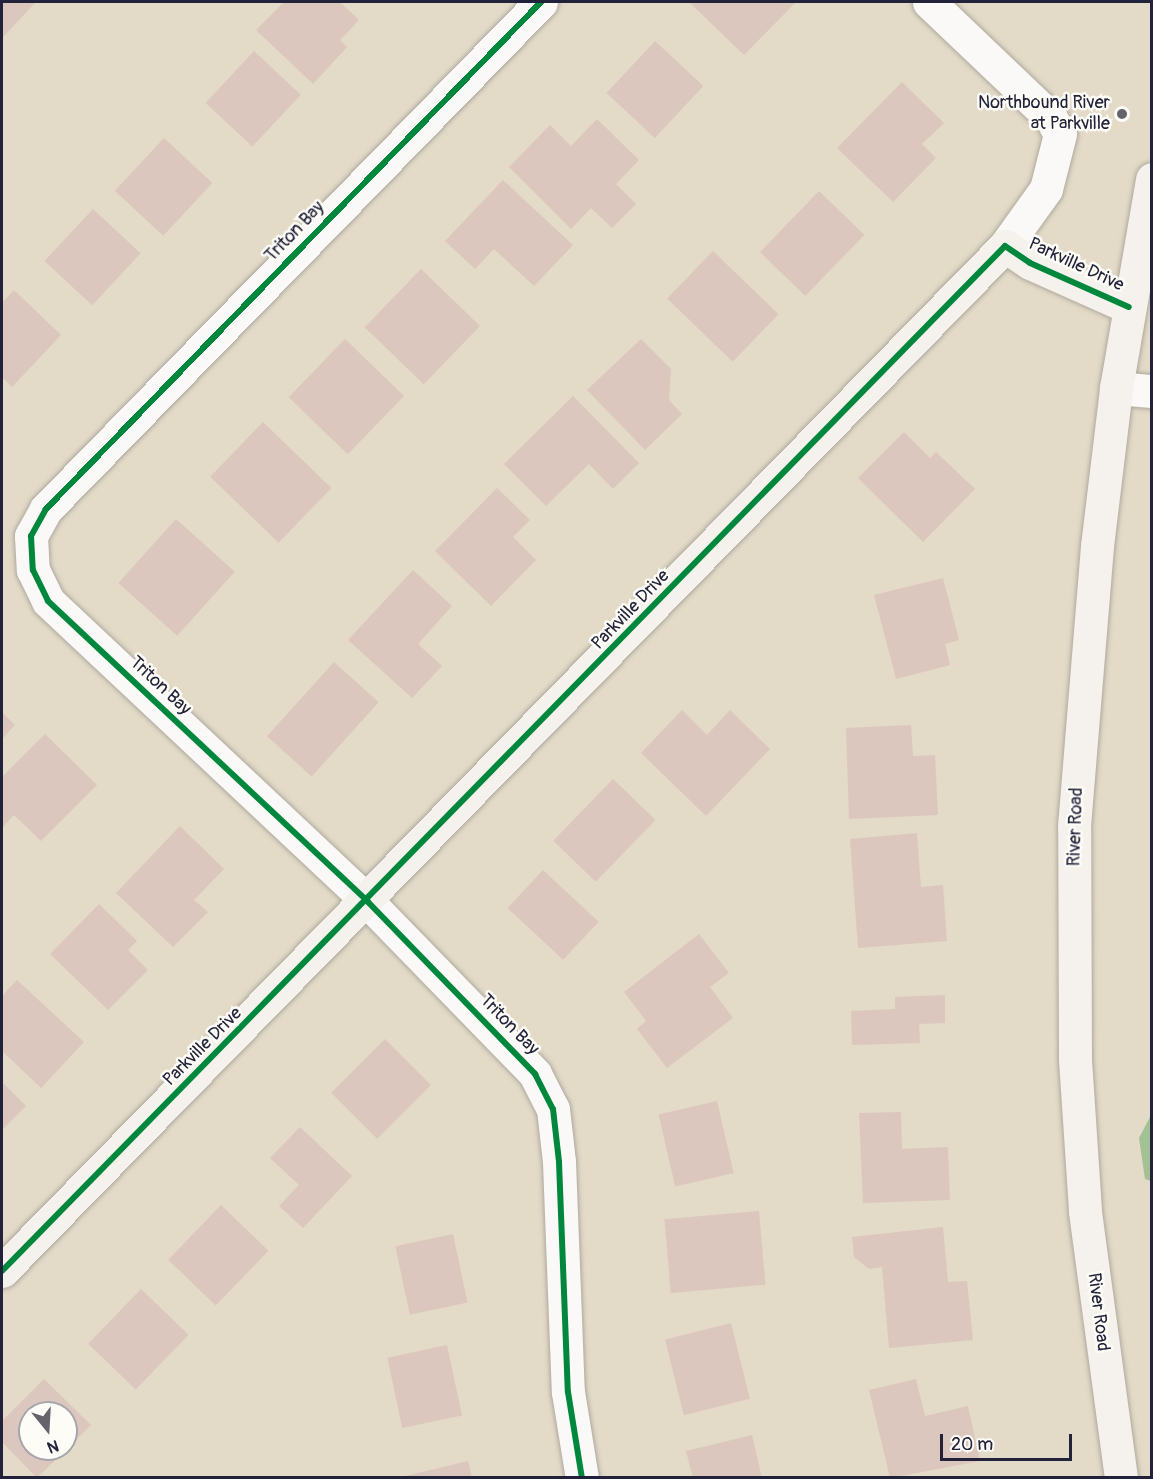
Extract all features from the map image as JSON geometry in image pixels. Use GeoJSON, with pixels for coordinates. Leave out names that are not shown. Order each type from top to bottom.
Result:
{"type":"FeatureCollection","features":[{"type":"Feature","properties":{"kind":"street","name":"Triton Bay"},"geometry":{"type":"LineString","coordinates":[[541,2],[46,509],[31,536],[33,570],[48,601],[368,902],[536,1074],[553,1108],[568,1392],[582,1478]]}},
{"type":"Feature","properties":{"kind":"street"},"geometry":{"type":"LineString","coordinates":[[929,2],[1051,118],[1060,134],[1046,189],[1005,246]]}},
{"type":"Feature","properties":{"kind":"street","name":"River Road"},"geometry":{"type":"LineString","coordinates":[[1121,1478],[1085,1210],[1075,1059],[1074,826],[1116,388],[1152,178]]}},
{"type":"Feature","properties":{"kind":"street","name":"Parkville Drive"},"geometry":{"type":"LineString","coordinates":[[2,1271],[368,902],[1005,246],[1029,263],[1129,307]]}},
{"type":"Feature","properties":{"kind":"street"},"geometry":{"type":"LineString","coordinates":[[1116,388],[1152,391]]}},
{"type":"Feature","properties":{"kind":"green space"},"geometry":{"type":"Polygon","coordinates":[[[1151,1115],[1151,1181],[1145,1179],[1139,1138],[1151,1115]]]}},
{"type":"Feature","properties":{"kind":"building"},"geometry":{"type":"Polygon","coordinates":[[[2,2],[36,2],[2,38],[2,2]]]}},
{"type":"Feature","properties":{"kind":"building"},"geometry":{"type":"Polygon","coordinates":[[[284,2],[340,2],[359,20],[340,40],[347,47],[313,84],[256,30],[284,2]]]}},
{"type":"Feature","properties":{"kind":"building"},"geometry":{"type":"Polygon","coordinates":[[[689,2],[796,2],[744,55],[689,2]]]}},
{"type":"Feature","properties":{"kind":"building"},"geometry":{"type":"Polygon","coordinates":[[[655,41],[703,86],[655,138],[607,93],[655,41]]]}},
{"type":"Feature","properties":{"kind":"building"},"geometry":{"type":"Polygon","coordinates":[[[254,51],[301,95],[252,147],[206,103],[254,51]]]}},
{"type":"Feature","properties":{"kind":"building"},"geometry":{"type":"Polygon","coordinates":[[[902,82],[944,123],[922,144],[936,158],[893,202],[837,148],[902,82]]]}},
{"type":"Feature","properties":{"kind":"building"},"geometry":{"type":"Polygon","coordinates":[[[597,119],[639,160],[616,184],[636,204],[612,228],[591,208],[571,229],[509,167],[550,125],[571,146],[597,119]]]}},
{"type":"Feature","properties":{"kind":"building"},"geometry":{"type":"Polygon","coordinates":[[[164,138],[212,183],[163,236],[115,191],[164,138]]]}},
{"type":"Feature","properties":{"kind":"building"},"geometry":{"type":"Polygon","coordinates":[[[503,180],[573,245],[534,286],[494,249],[475,269],[445,241],[503,180]]]}},
{"type":"Feature","properties":{"kind":"building"},"geometry":{"type":"Polygon","coordinates":[[[819,191],[864,235],[805,296],[760,252],[819,191]]]}},
{"type":"Feature","properties":{"kind":"building"},"geometry":{"type":"Polygon","coordinates":[[[93,209],[141,253],[92,305],[45,261],[93,209]]]}},
{"type":"Feature","properties":{"kind":"building"},"geometry":{"type":"Polygon","coordinates":[[[713,251],[778,314],[733,362],[667,298],[713,251]]]}},
{"type":"Feature","properties":{"kind":"building"},"geometry":{"type":"Polygon","coordinates":[[[421,269],[480,326],[424,384],[365,327],[421,269]]]}},
{"type":"Feature","properties":{"kind":"building"},"geometry":{"type":"Polygon","coordinates":[[[14,290],[61,335],[12,387],[2,377],[2,303],[14,290]]]}},
{"type":"Feature","properties":{"kind":"building"},"geometry":{"type":"Polygon","coordinates":[[[345,339],[404,396],[348,454],[289,397],[345,339]]]}},
{"type":"Feature","properties":{"kind":"building"},"geometry":{"type":"Polygon","coordinates":[[[641,339],[671,369],[669,400],[682,414],[645,450],[587,390],[641,339]]]}},
{"type":"Feature","properties":{"kind":"building"},"geometry":{"type":"Polygon","coordinates":[[[573,396],[639,463],[613,489],[589,464],[546,506],[504,464],[573,396]]]}},
{"type":"Feature","properties":{"kind":"building"},"geometry":{"type":"Polygon","coordinates":[[[263,422],[331,488],[279,543],[210,477],[263,422]]]}},
{"type":"Feature","properties":{"kind":"building"},"geometry":{"type":"Polygon","coordinates":[[[904,432],[930,458],[936,452],[975,489],[923,542],[858,478],[904,432]]]}},
{"type":"Feature","properties":{"kind":"building"},"geometry":{"type":"Polygon","coordinates":[[[497,488],[530,520],[513,537],[536,560],[491,606],[435,551],[497,488]]]}},
{"type":"Feature","properties":{"kind":"building"},"geometry":{"type":"Polygon","coordinates":[[[176,519],[235,572],[177,636],[118,583],[176,519]]]}},
{"type":"Feature","properties":{"kind":"building"},"geometry":{"type":"Polygon","coordinates":[[[413,570],[452,606],[418,644],[442,666],[412,698],[348,640],[413,570]]]}},
{"type":"Feature","properties":{"kind":"building"},"geometry":{"type":"Polygon","coordinates":[[[943,578],[959,640],[945,644],[950,665],[896,679],[874,595],[943,578]]]}},
{"type":"Feature","properties":{"kind":"building"},"geometry":{"type":"Polygon","coordinates":[[[334,662],[379,702],[312,776],[267,736],[334,662]]]}},
{"type":"Feature","properties":{"kind":"building"},"geometry":{"type":"Polygon","coordinates":[[[682,710],[707,735],[730,710],[770,749],[706,816],[641,753],[682,710]]]}},
{"type":"Feature","properties":{"kind":"building"},"geometry":{"type":"Polygon","coordinates":[[[2,712],[15,725],[2,739],[2,712]]]}},
{"type":"Feature","properties":{"kind":"building"},"geometry":{"type":"Polygon","coordinates":[[[911,725],[913,756],[935,755],[938,815],[849,819],[846,728],[911,725]]]}},
{"type":"Feature","properties":{"kind":"building"},"geometry":{"type":"Polygon","coordinates":[[[45,734],[97,785],[41,841],[14,815],[2,828],[2,777],[45,734]]]}},
{"type":"Feature","properties":{"kind":"building"},"geometry":{"type":"Polygon","coordinates":[[[613,779],[655,820],[596,882],[553,841],[613,779]]]}},
{"type":"Feature","properties":{"kind":"building"},"geometry":{"type":"Polygon","coordinates":[[[180,826],[224,869],[194,900],[208,912],[173,947],[116,893],[180,826]]]}},
{"type":"Feature","properties":{"kind":"building"},"geometry":{"type":"Polygon","coordinates":[[[917,833],[921,887],[943,885],[947,941],[858,948],[850,839],[917,833]]]}},
{"type":"Feature","properties":{"kind":"building"},"geometry":{"type":"Polygon","coordinates":[[[543,870],[599,922],[563,960],[508,908],[543,870]]]}},
{"type":"Feature","properties":{"kind":"building"},"geometry":{"type":"Polygon","coordinates":[[[99,904],[137,941],[128,950],[148,970],[108,1010],[50,954],[99,904]]]}},
{"type":"Feature","properties":{"kind":"building"},"geometry":{"type":"Polygon","coordinates":[[[699,934],[729,973],[710,987],[733,1018],[667,1068],[637,1029],[646,1021],[624,992],[699,934]]]}},
{"type":"Feature","properties":{"kind":"building"},"geometry":{"type":"Polygon","coordinates":[[[17,980],[84,1042],[41,1088],[2,1051],[2,996],[17,980]]]}},
{"type":"Feature","properties":{"kind":"building"},"geometry":{"type":"Polygon","coordinates":[[[945,995],[945,1023],[919,1024],[920,1043],[852,1045],[851,1011],[895,1009],[895,997],[945,995]]]}},
{"type":"Feature","properties":{"kind":"building"},"geometry":{"type":"Polygon","coordinates":[[[385,1039],[431,1085],[377,1139],[331,1093],[385,1039]]]}},
{"type":"Feature","properties":{"kind":"building"},"geometry":{"type":"Polygon","coordinates":[[[2,1082],[26,1106],[2,1130],[2,1082]]]}},
{"type":"Feature","properties":{"kind":"building"},"geometry":{"type":"Polygon","coordinates":[[[717,1101],[734,1173],[675,1187],[659,1114],[717,1101]]]}},
{"type":"Feature","properties":{"kind":"building"},"geometry":{"type":"Polygon","coordinates":[[[901,1112],[902,1149],[948,1147],[950,1200],[863,1203],[859,1113],[901,1112]]]}},
{"type":"Feature","properties":{"kind":"building"},"geometry":{"type":"Polygon","coordinates":[[[300,1127],[352,1176],[303,1228],[279,1206],[299,1185],[270,1158],[300,1127]]]}},
{"type":"Feature","properties":{"kind":"building"},"geometry":{"type":"Polygon","coordinates":[[[221,1205],[268,1251],[216,1306],[168,1260],[221,1205]]]}},
{"type":"Feature","properties":{"kind":"building"},"geometry":{"type":"Polygon","coordinates":[[[759,1211],[765,1285],[671,1293],[664,1219],[759,1211]]]}},
{"type":"Feature","properties":{"kind":"building"},"geometry":{"type":"Polygon","coordinates":[[[943,1227],[948,1282],[967,1281],[973,1340],[889,1348],[882,1267],[869,1269],[854,1257],[852,1237],[943,1227]]]}},
{"type":"Feature","properties":{"kind":"building"},"geometry":{"type":"Polygon","coordinates":[[[453,1234],[468,1302],[410,1315],[395,1246],[453,1234]]]}},
{"type":"Feature","properties":{"kind":"building"},"geometry":{"type":"Polygon","coordinates":[[[141,1289],[188,1335],[136,1390],[88,1344],[141,1289]]]}},
{"type":"Feature","properties":{"kind":"building"},"geometry":{"type":"Polygon","coordinates":[[[731,1323],[750,1399],[684,1415],[665,1339],[731,1323]]]}},
{"type":"Feature","properties":{"kind":"building"},"geometry":{"type":"Polygon","coordinates":[[[447,1345],[462,1415],[402,1428],[387,1358],[447,1345]]]}},
{"type":"Feature","properties":{"kind":"building"},"geometry":{"type":"Polygon","coordinates":[[[44,1379],[66,1401],[22,1401],[44,1379]]]}},
{"type":"Feature","properties":{"kind":"building"},"geometry":{"type":"Polygon","coordinates":[[[916,1379],[925,1416],[968,1406],[980,1461],[890,1478],[869,1390],[916,1379]]]}},
{"type":"Feature","properties":{"kind":"building"},"geometry":{"type":"Polygon","coordinates":[[[18,1405],[18,1458],[2,1442],[2,1421],[18,1405]]]}},
{"type":"Feature","properties":{"kind":"building"},"geometry":{"type":"Polygon","coordinates":[[[78,1412],[91,1425],[78,1438],[78,1412]]]}},
{"type":"Feature","properties":{"kind":"building"},"geometry":{"type":"Polygon","coordinates":[[[752,1435],[762,1478],[693,1478],[686,1451],[752,1435]]]}},
{"type":"Feature","properties":{"kind":"building"},"geometry":{"type":"Polygon","coordinates":[[[20,1461],[54,1461],[37,1478],[20,1461]]]}},
{"type":"Feature","properties":{"kind":"building"},"geometry":{"type":"Polygon","coordinates":[[[468,1461],[472,1478],[401,1477],[468,1461]]]}},
{"type":"Feature","properties":{"kind":"cycle path"},"geometry":{"type":"LineString","coordinates":[[541,2],[46,509],[31,536],[33,570],[48,601],[368,902],[535,1074],[553,1109],[559,1162],[568,1392],[582,1478]]}},
{"type":"Feature","properties":{"kind":"cycle path"},"geometry":{"type":"LineString","coordinates":[[2,1271],[1005,246],[1030,263],[1129,307]]}},
{"type":"Feature","properties":{"kind":"place","name":"Northbound River at Parkville"},"geometry":{"type":"Point","coordinates":[1122,114]}}]}
